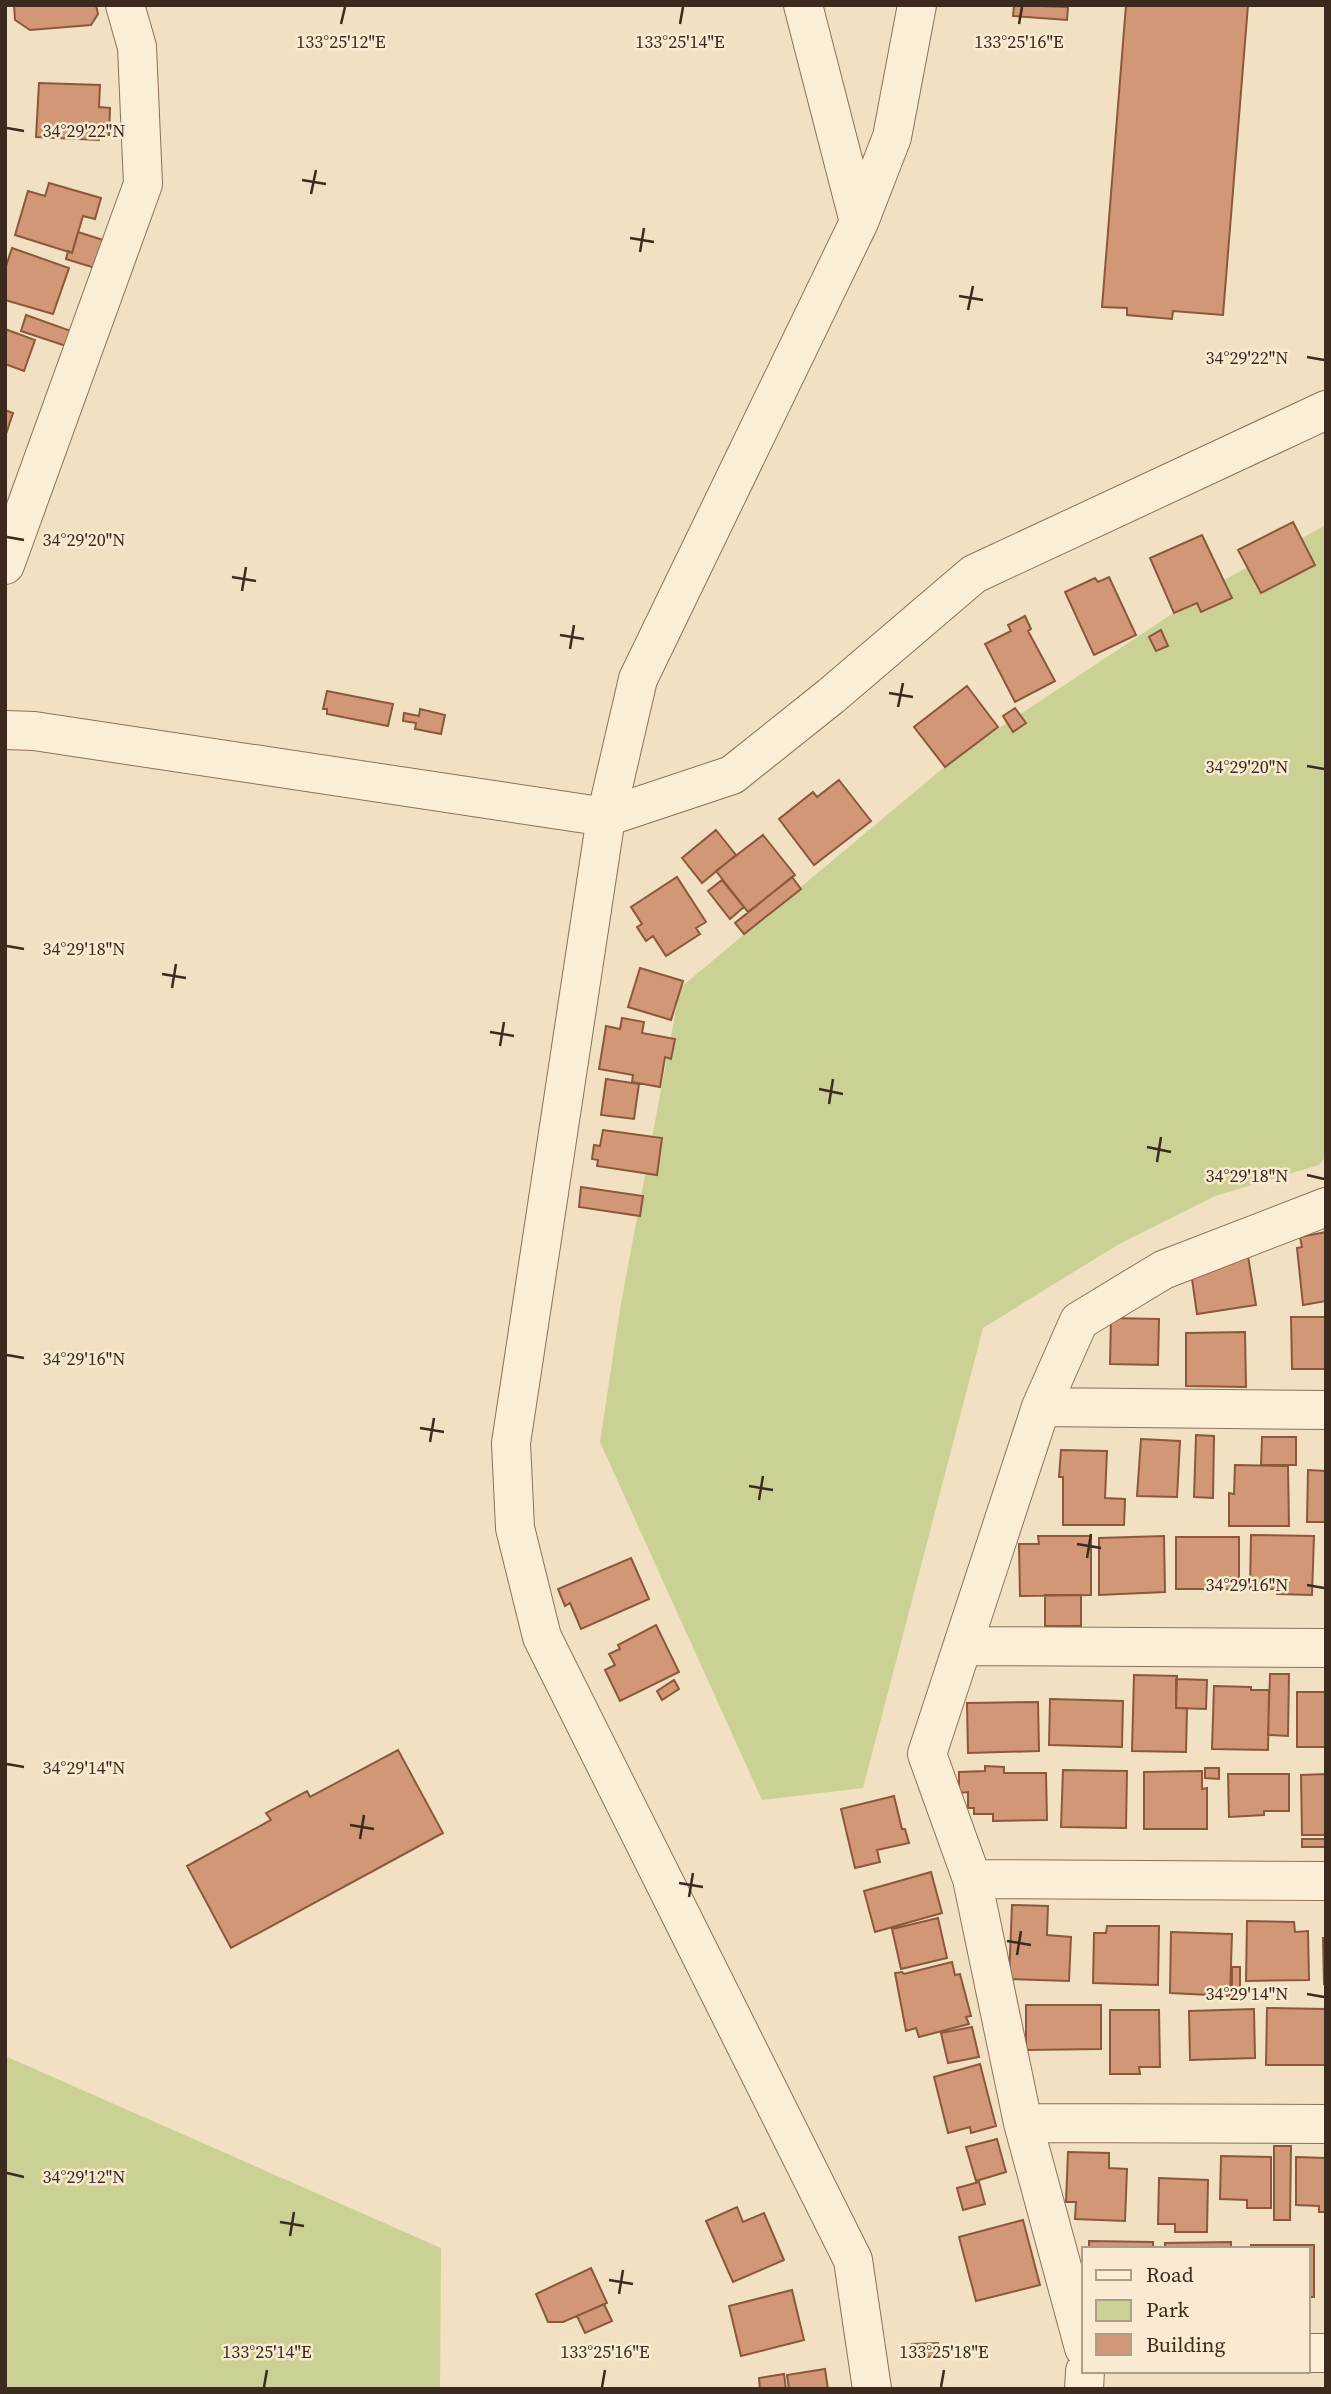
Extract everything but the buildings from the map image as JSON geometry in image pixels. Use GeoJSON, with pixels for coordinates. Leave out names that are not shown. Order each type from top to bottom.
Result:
{"type":"FeatureCollection","features":[{"type":"Feature","properties":{"kind":"street"},"geometry":{"type":"LineString","coordinates":[[5,565],[143,184],[137,47],[125,5]]}},
{"type":"Feature","properties":{"kind":"street"},"geometry":{"type":"LineString","coordinates":[[803,5],[859,222]]}},
{"type":"Feature","properties":{"kind":"street"},"geometry":{"type":"LineString","coordinates":[[872,2389],[853,2260],[542,1637],[515,1528],[511,1443],[606,817],[638,679],[859,222],[892,137],[917,5]]}},
{"type":"Feature","properties":{"kind":"street"},"geometry":{"type":"LineString","coordinates":[[5,730],[34,731],[606,817],[732,775],[831,696],[974,574],[1326,410]]}},
{"type":"Feature","properties":{"kind":"street"},"geometry":{"type":"LineString","coordinates":[[1082,2341],[1023,2123],[972,1880],[927,1754],[1041,1406],[1079,1321],[1163,1270],[1326,1207]]}},
{"type":"Feature","properties":{"kind":"street"},"geometry":{"type":"LineString","coordinates":[[1041,1406],[1326,1410]]}},
{"type":"Feature","properties":{"kind":"street"},"geometry":{"type":"LineString","coordinates":[[963,1646],[1326,1647]]}},
{"type":"Feature","properties":{"kind":"street"},"geometry":{"type":"LineString","coordinates":[[972,1880],[1326,1881]]}},
{"type":"Feature","properties":{"kind":"street"},"geometry":{"type":"LineString","coordinates":[[1023,2123],[1326,2124]]}},
{"type":"Feature","properties":{"kind":"green space"},"geometry":{"type":"Polygon","coordinates":[[[1326,525],[1326,1156],[1319,1165],[1215,1196],[1119,1244],[983,1328],[863,1788],[762,1800],[600,1442],[620,1309],[680,988],[960,754],[1222,581],[1326,525]]]}},
{"type":"Feature","properties":{"kind":"green space"},"geometry":{"type":"Polygon","coordinates":[[[5,2056],[441,2248],[440,2389],[5,2389],[5,2056]]]}}]}
